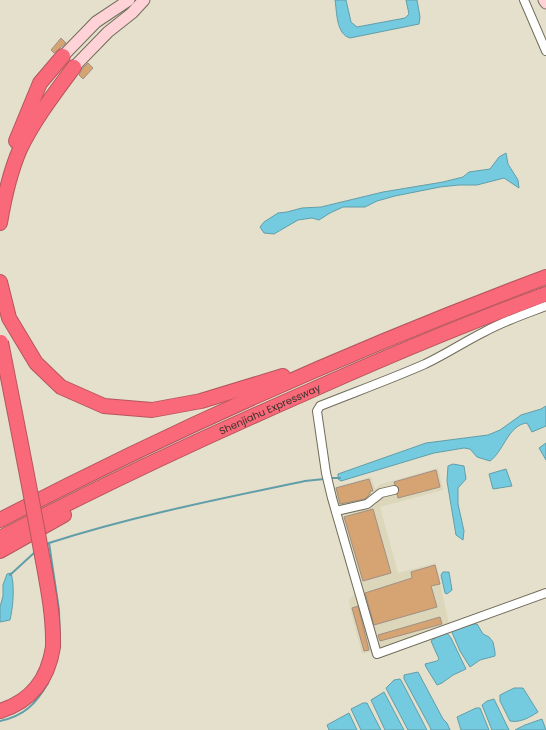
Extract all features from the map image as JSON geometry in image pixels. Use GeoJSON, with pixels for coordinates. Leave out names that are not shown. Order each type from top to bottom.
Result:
{"type":"FeatureCollection","features":[{"type":"Feature","properties":{"kind":"highway"},"geometry":{"type":"LineString","coordinates":[[0,184],[8,160],[40,83],[63,56]]}},
{"type":"Feature","properties":{"kind":"highway"},"geometry":{"type":"LineString","coordinates":[[0,223],[4,202],[20,151],[30,129],[48,101],[74,68]]}},
{"type":"Feature","properties":{"kind":"highway","name":"Shenjiahu Expressway"},"geometry":{"type":"LineString","coordinates":[[0,520],[68,484],[199,422],[349,356],[438,319],[546,277]]}},
{"type":"Feature","properties":{"kind":"highway"},"geometry":{"type":"LineString","coordinates":[[0,282],[9,318],[36,363],[61,387],[104,406],[152,410],[201,401],[349,356]]}},
{"type":"Feature","properties":{"kind":"highway","name":"Shenjiahu Expressway"},"geometry":{"type":"LineString","coordinates":[[0,538],[119,477],[186,446],[355,371],[546,294]]}},
{"type":"Feature","properties":{"kind":"highway"},"geometry":{"type":"LineString","coordinates":[[0,704],[10,702],[15,699],[36,681],[45,664],[53,630],[49,596],[1,338]]}},
{"type":"Feature","properties":{"kind":"highway"},"geometry":{"type":"LineString","coordinates":[[0,360],[44,601],[51,659],[47,672],[35,691],[19,703],[0,711]]}},
{"type":"Feature","properties":{"kind":"highway"},"geometry":{"type":"LineString","coordinates":[[0,551],[186,446]]}},
{"type":"Feature","properties":{"kind":"main road"},"geometry":{"type":"LineString","coordinates":[[63,56],[96,22],[129,0]]}},
{"type":"Feature","properties":{"kind":"main road"},"geometry":{"type":"LineString","coordinates":[[74,68],[108,32],[132,13],[144,0]]}},
{"type":"Feature","properties":{"kind":"street"},"geometry":{"type":"LineString","coordinates":[[524,0],[546,51]]}},
{"type":"Feature","properties":{"kind":"street"},"geometry":{"type":"LineString","coordinates":[[546,306],[504,322],[483,332],[425,364],[320,406],[317,411],[328,481],[377,654],[546,593]]}},
{"type":"Feature","properties":{"kind":"street"},"geometry":{"type":"LineString","coordinates":[[336,512],[367,504],[381,493],[394,490]]}},
{"type":"Feature","properties":{"kind":"shaded area"},"geometry":{"type":"Polygon","coordinates":[[[438,468],[443,490],[380,507],[398,573],[436,563],[449,625],[362,654],[349,600],[355,593],[326,489],[371,477],[375,489],[381,484],[438,468]]]}},
{"type":"Feature","properties":{"kind":"water"},"geometry":{"type":"Polygon","coordinates":[[[335,0],[346,0],[351,22],[357,27],[405,18],[409,14],[406,0],[417,0],[420,17],[419,24],[350,38],[345,36],[342,32],[338,22],[335,0]]]}},
{"type":"Feature","properties":{"kind":"water"},"geometry":{"type":"Polygon","coordinates":[[[506,153],[508,164],[518,180],[519,188],[504,178],[477,185],[440,187],[395,196],[377,201],[365,207],[343,207],[319,220],[312,218],[298,220],[274,234],[264,233],[260,227],[264,222],[278,213],[302,208],[321,207],[383,192],[443,182],[463,177],[469,172],[490,169],[499,157],[506,153]]]}},
{"type":"Feature","properties":{"kind":"water"},"geometry":{"type":"Polygon","coordinates":[[[546,406],[546,426],[532,432],[527,423],[515,428],[495,457],[490,461],[477,457],[470,449],[464,448],[434,453],[341,481],[338,479],[338,474],[426,443],[488,435],[500,430],[521,415],[546,406]]]}},
{"type":"Feature","properties":{"kind":"water"},"geometry":{"type":"Polygon","coordinates":[[[546,443],[546,460],[539,448],[546,443]]]}},
{"type":"Feature","properties":{"kind":"water"},"geometry":{"type":"Polygon","coordinates":[[[453,464],[464,466],[466,479],[458,488],[458,504],[464,531],[463,540],[456,535],[447,481],[448,466],[453,464]]]}},
{"type":"Feature","properties":{"kind":"water"},"geometry":{"type":"Polygon","coordinates":[[[506,469],[512,486],[493,489],[489,474],[506,469]]]}},
{"type":"Feature","properties":{"kind":"water"},"geometry":{"type":"Polygon","coordinates":[[[443,572],[449,572],[452,590],[447,594],[445,593],[441,575],[443,572]]]}},
{"type":"Feature","properties":{"kind":"water"},"geometry":{"type":"Polygon","coordinates":[[[11,573],[13,596],[10,620],[0,622],[0,607],[3,596],[3,585],[7,574],[11,573]]]}},
{"type":"Feature","properties":{"kind":"water"},"geometry":{"type":"Polygon","coordinates":[[[477,624],[483,634],[489,637],[493,642],[495,656],[480,660],[470,667],[460,651],[451,630],[477,624]]]}},
{"type":"Feature","properties":{"kind":"water"},"geometry":{"type":"Polygon","coordinates":[[[447,633],[451,638],[466,669],[437,685],[425,664],[437,661],[439,659],[431,641],[438,636],[447,633]]]}},
{"type":"Feature","properties":{"kind":"water"},"geometry":{"type":"Polygon","coordinates":[[[418,672],[450,730],[431,730],[404,679],[404,675],[418,672]]]}},
{"type":"Feature","properties":{"kind":"water"},"geometry":{"type":"Polygon","coordinates":[[[400,679],[427,730],[408,730],[386,688],[394,680],[400,679]]]}},
{"type":"Feature","properties":{"kind":"water"},"geometry":{"type":"Polygon","coordinates":[[[514,688],[523,688],[538,712],[529,718],[510,721],[500,701],[500,695],[514,688]]]}},
{"type":"Feature","properties":{"kind":"water"},"geometry":{"type":"Polygon","coordinates":[[[384,692],[404,730],[385,730],[371,700],[384,692]]]}},
{"type":"Feature","properties":{"kind":"water"},"geometry":{"type":"Polygon","coordinates":[[[494,699],[509,730],[492,730],[482,705],[487,701],[494,699]]]}},
{"type":"Feature","properties":{"kind":"water"},"geometry":{"type":"Polygon","coordinates":[[[363,703],[367,703],[381,730],[361,730],[351,709],[363,703]]]}},
{"type":"Feature","properties":{"kind":"water"},"geometry":{"type":"Polygon","coordinates":[[[476,708],[480,708],[489,730],[461,730],[457,717],[476,708]]]}},
{"type":"Feature","properties":{"kind":"water"},"geometry":{"type":"Polygon","coordinates":[[[349,713],[357,730],[329,730],[327,725],[349,713]]]}},
{"type":"Feature","properties":{"kind":"water"},"geometry":{"type":"Polygon","coordinates":[[[542,719],[546,730],[515,730],[525,725],[542,719]]]}},
{"type":"Feature","properties":{"kind":"building"},"geometry":{"type":"Polygon","coordinates":[[[61,38],[66,43],[54,53],[51,50],[61,38]]]}},
{"type":"Feature","properties":{"kind":"building"},"geometry":{"type":"Polygon","coordinates":[[[88,63],[93,68],[83,79],[79,75],[88,63]]]}},
{"type":"Feature","properties":{"kind":"building"},"geometry":{"type":"Polygon","coordinates":[[[436,470],[440,487],[398,498],[397,494],[399,488],[394,482],[436,470]]]}},
{"type":"Feature","properties":{"kind":"building"},"geometry":{"type":"Polygon","coordinates":[[[369,479],[373,491],[370,491],[370,494],[365,499],[340,504],[336,488],[369,479]]]}},
{"type":"Feature","properties":{"kind":"building"},"geometry":{"type":"Polygon","coordinates":[[[373,509],[391,573],[363,581],[344,517],[373,509]]]}},
{"type":"Feature","properties":{"kind":"building"},"geometry":{"type":"Polygon","coordinates":[[[435,565],[440,584],[431,586],[437,607],[374,625],[365,593],[412,578],[411,572],[435,565]]]}},
{"type":"Feature","properties":{"kind":"building"},"geometry":{"type":"Polygon","coordinates":[[[358,606],[369,650],[364,651],[352,608],[358,606]]]}},
{"type":"Feature","properties":{"kind":"building"},"geometry":{"type":"Polygon","coordinates":[[[440,617],[442,624],[380,641],[378,635],[440,617]]]}},
{"type":"Feature","properties":{"kind":"waterway"},"geometry":{"type":"LineString","coordinates":[[329,478],[340,478]]}},
{"type":"Feature","properties":{"kind":"waterway"},"geometry":{"type":"LineString","coordinates":[[45,545],[112,524],[241,494],[305,481],[324,479]]}},
{"type":"Feature","properties":{"kind":"waterway"},"geometry":{"type":"LineString","coordinates":[[49,543],[59,610],[60,643]]}},
{"type":"Feature","properties":{"kind":"waterway"},"geometry":{"type":"LineString","coordinates":[[10,575],[35,552]]}},
{"type":"Feature","properties":{"kind":"waterway"},"geometry":{"type":"LineString","coordinates":[[0,721],[23,712],[34,703],[48,683]]}}]}
